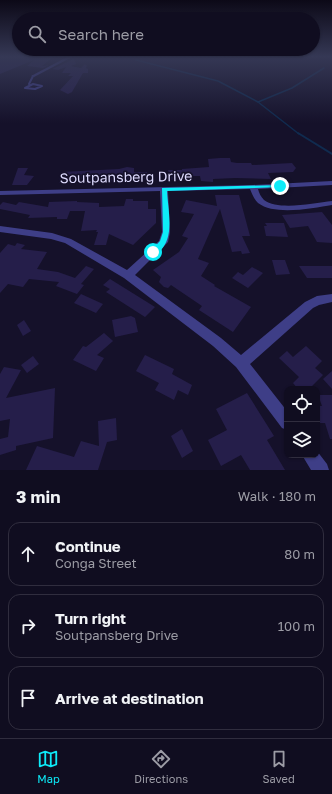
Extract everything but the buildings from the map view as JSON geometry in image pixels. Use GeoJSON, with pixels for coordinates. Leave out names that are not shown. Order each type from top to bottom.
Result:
{"type":"FeatureCollection","features":[{"type":"Feature","properties":{"kind":"street","name":"Soutpansberg Drive"},"geometry":{"type":"LineString","coordinates":[[0,193],[164,190],[332,183]]}},
{"type":"Feature","properties":{"kind":"street"},"geometry":{"type":"LineString","coordinates":[[253,187],[260,200],[274,206],[285,207],[332,203]]}},
{"type":"Feature","properties":{"kind":"street"},"geometry":{"type":"LineString","coordinates":[[128,275],[163,242],[166,232],[164,190]]}},
{"type":"Feature","properties":{"kind":"street"},"geometry":{"type":"LineString","coordinates":[[0,228],[52,236],[68,241],[128,275],[217,342],[241,363],[286,422]]}},
{"type":"Feature","properties":{"kind":"street"},"geometry":{"type":"LineString","coordinates":[[241,363],[309,305],[317,301],[332,298]]}},
{"type":"Feature","properties":{"kind":"street"},"geometry":{"type":"LineString","coordinates":[[312,458],[321,470]]}},
{"type":"Feature","properties":{"kind":"lane"},"geometry":{"type":"LineString","coordinates":[[30,85],[39,84],[42,86],[35,89],[25,88],[30,85],[29,84],[32,79]]}},
{"type":"Feature","properties":{"kind":"waterway"},"geometry":{"type":"LineString","coordinates":[[210,79],[218,81],[258,102]]}},
{"type":"Feature","properties":{"kind":"waterway"},"geometry":{"type":"LineString","coordinates":[[258,102],[292,88],[307,79]]}},
{"type":"Feature","properties":{"kind":"waterway"},"geometry":{"type":"LineString","coordinates":[[258,102],[299,134]]}},
{"type":"Feature","properties":{"kind":"waterway"},"geometry":{"type":"LineString","coordinates":[[298,133],[332,154]]}},
{"type":"Feature","properties":{"kind":"route"},"geometry":{"type":"LineString","coordinates":[[153,252],[163,242],[166,232],[164,190],[280,186]]}}]}
